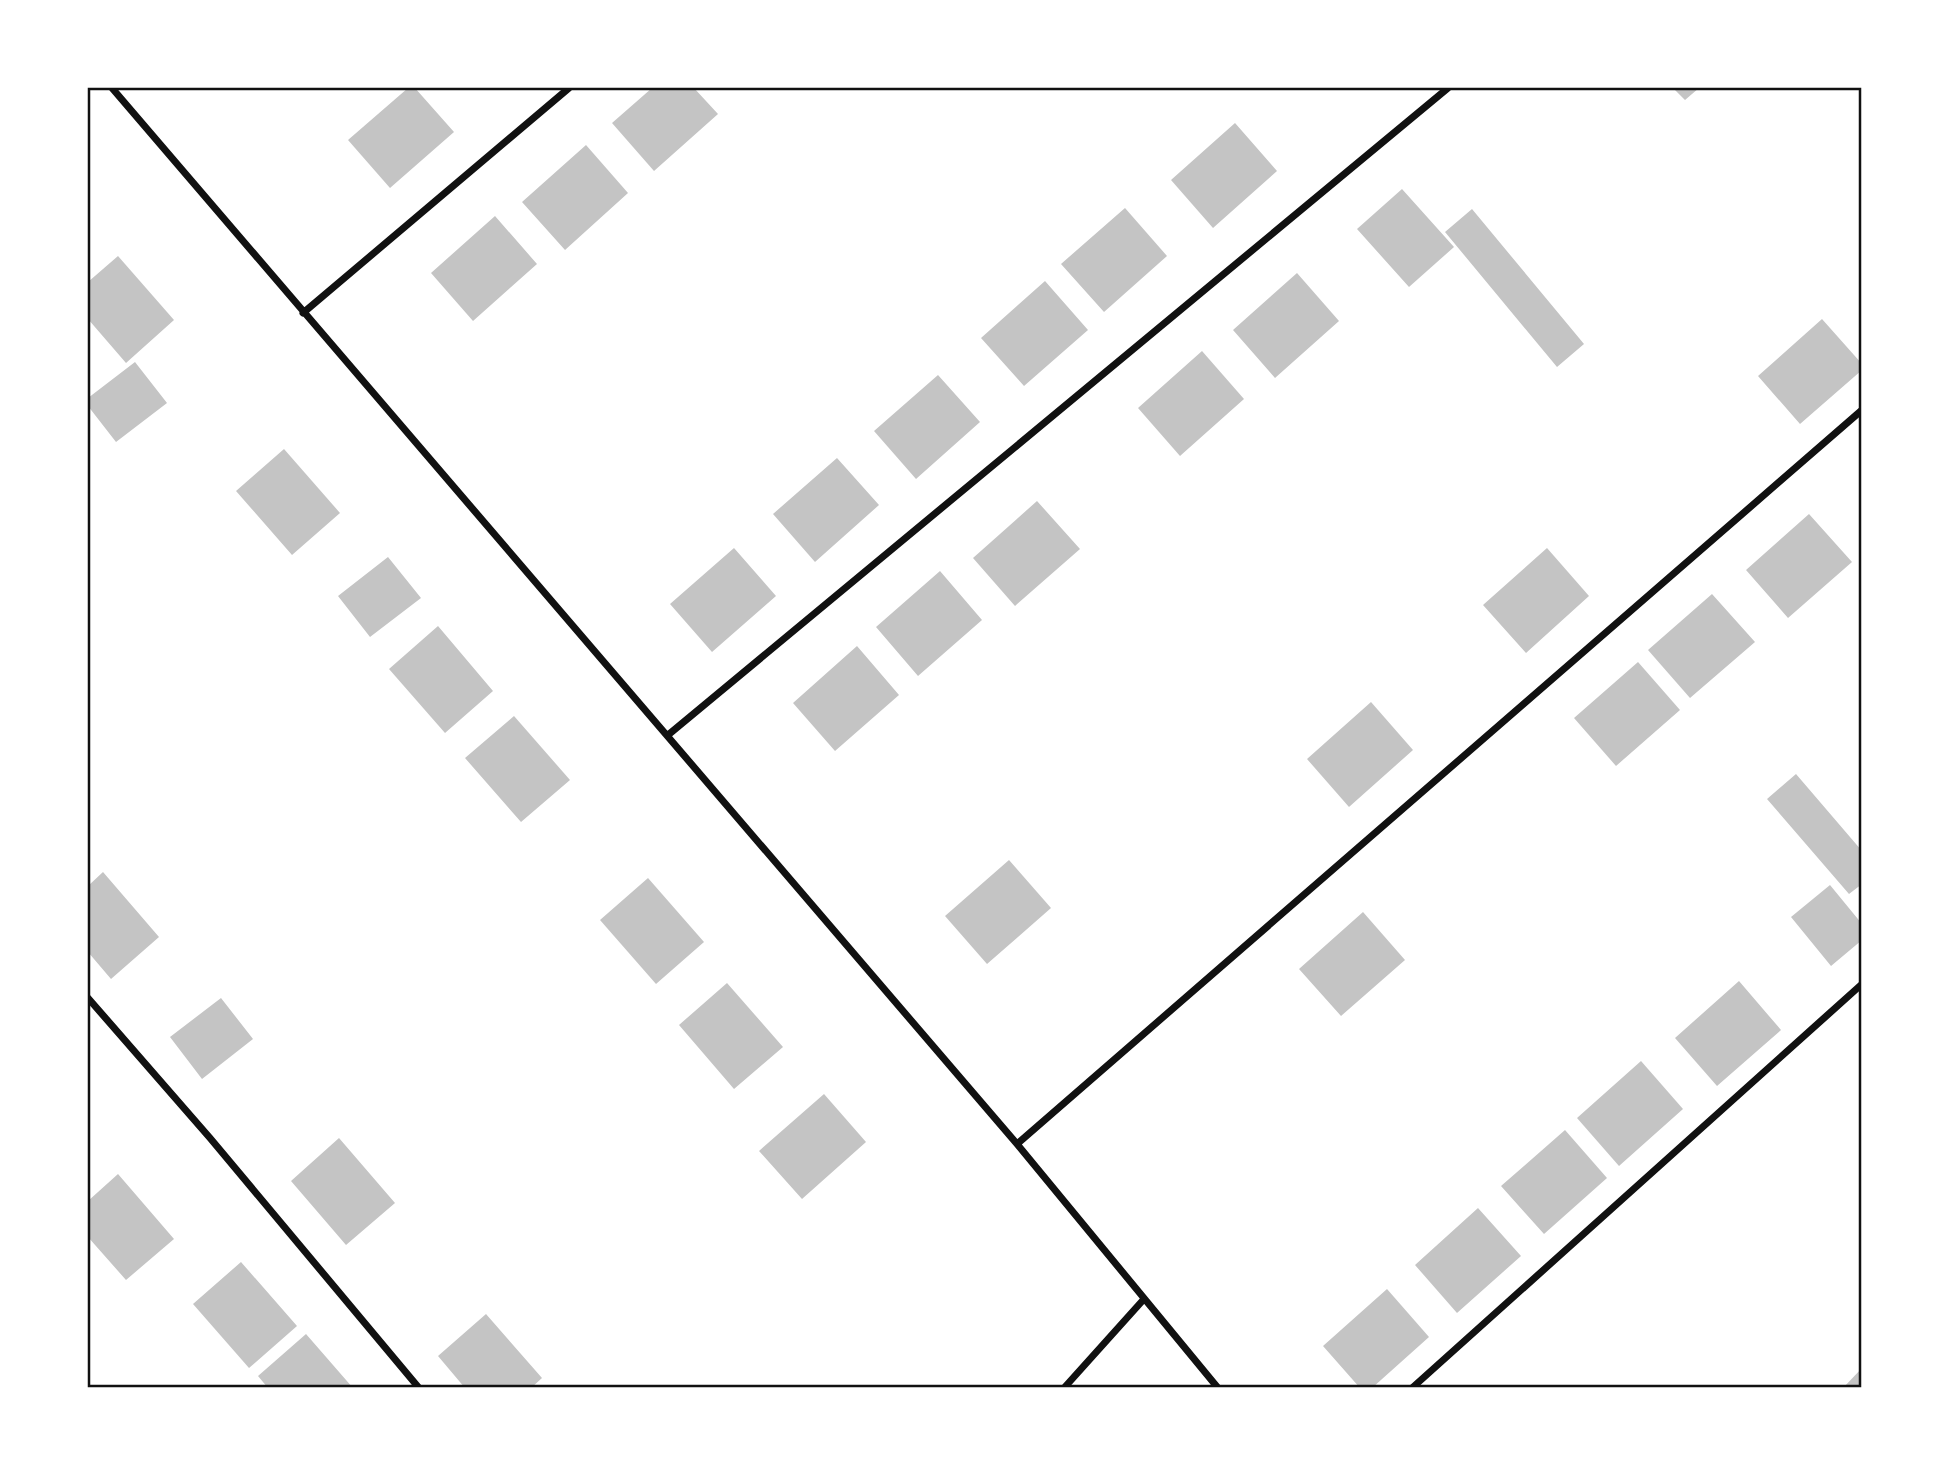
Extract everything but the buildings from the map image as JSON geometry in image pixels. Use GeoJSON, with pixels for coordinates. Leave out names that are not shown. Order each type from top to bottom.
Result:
{"type":"FeatureCollection","features":[{"type":"Feature","properties":{"kind":"street"},"geometry":{"type":"LineString","coordinates":[[112,88],[1017,1143],[1218,1388]]}},
{"type":"Feature","properties":{"kind":"street"},"geometry":{"type":"LineString","coordinates":[[303,313],[569,88]]}},
{"type":"Feature","properties":{"kind":"street"},"geometry":{"type":"LineString","coordinates":[[668,735],[1448,88]]}},
{"type":"Feature","properties":{"kind":"street"},"geometry":{"type":"LineString","coordinates":[[1017,1143],[1861,410]]}},
{"type":"Feature","properties":{"kind":"street"},"geometry":{"type":"LineString","coordinates":[[1412,1388],[1861,984]]}},
{"type":"Feature","properties":{"kind":"street"},"geometry":{"type":"LineString","coordinates":[[88,998],[210,1138],[419,1388]]}},
{"type":"Feature","properties":{"kind":"street"},"geometry":{"type":"LineString","coordinates":[[1064,1388],[1144,1299]]}}]}
